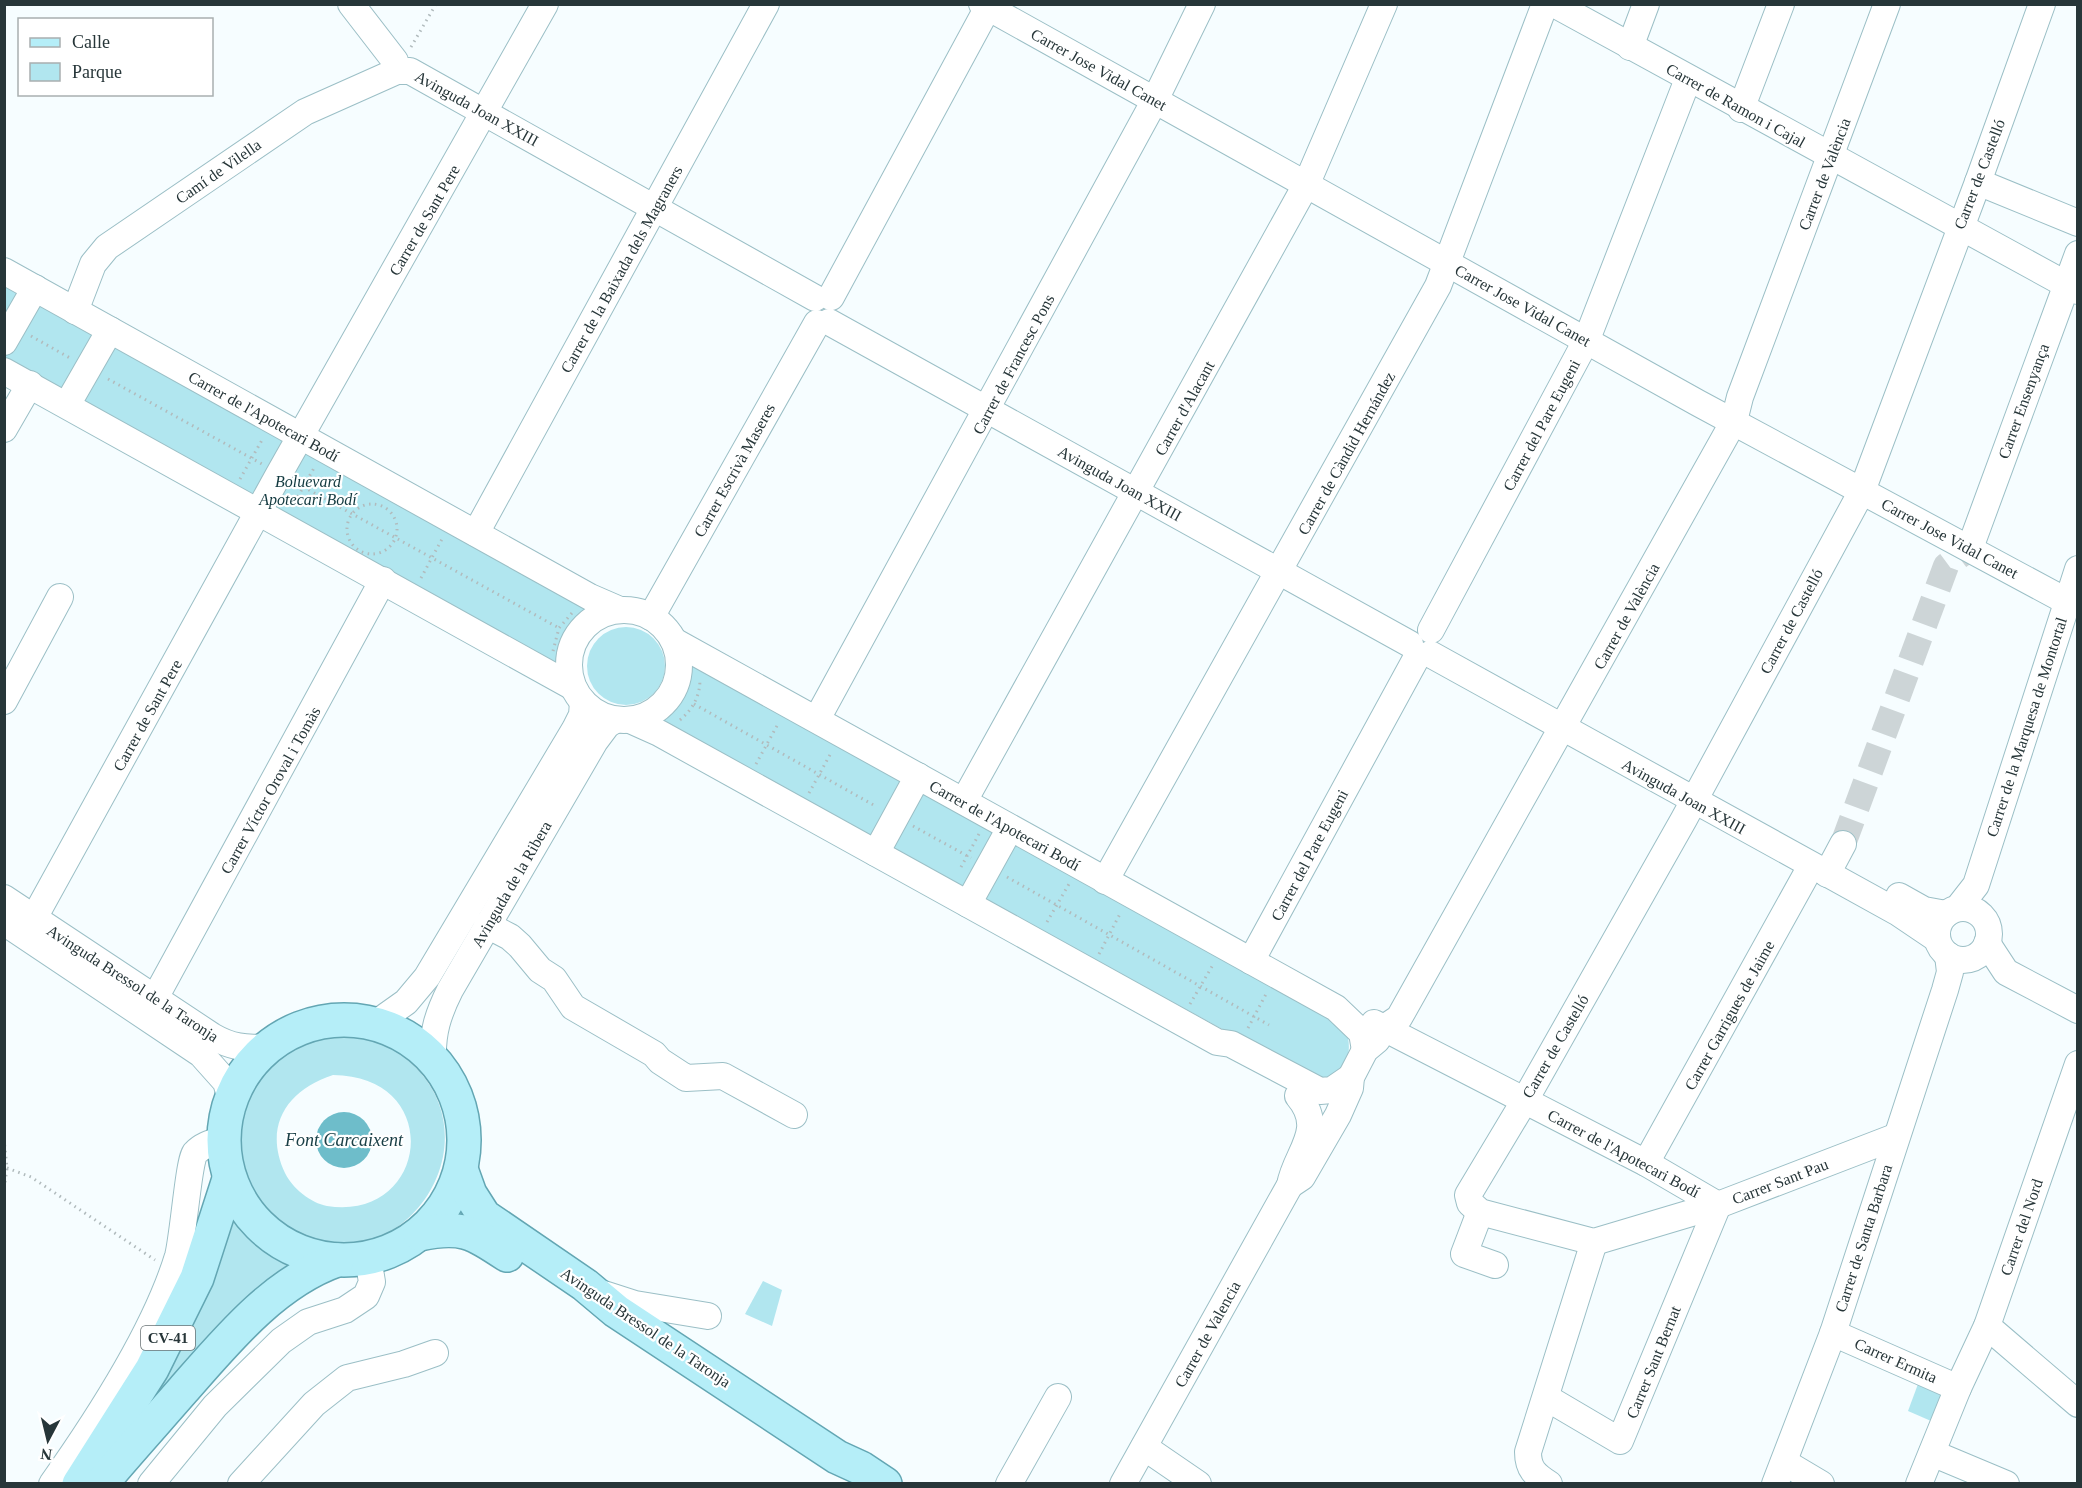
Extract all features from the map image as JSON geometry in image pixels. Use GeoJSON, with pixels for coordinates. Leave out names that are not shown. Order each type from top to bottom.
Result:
{"type":"FeatureCollection","features":[{"type":"Feature","properties":{"kind":"main road","name":"CV-41"},"geometry":{"type":"LineString","coordinates":[[101,1484],[239,1329],[297,1280],[315,1268],[394,1250],[420,1234],[452,1194],[461,1169],[465,1140],[461,1111],[450,1083],[433,1059],[406,1038],[375,1024],[347,1020],[318,1023],[292,1032],[267,1047],[252,1062],[231,1099],[223,1139],[230,1179],[242,1204],[260,1226],[275,1238],[309,1255],[353,1259]]}},
{"type":"Feature","properties":{"kind":"main road","name":"Avinguda Bressol de la Taronja"},"geometry":{"type":"LineString","coordinates":[[461,1169],[470,1194],[484,1216],[585,1285],[616,1311],[837,1457],[861,1468],[885,1484]]}},
{"type":"Feature","properties":{"kind":"main road","name":"CV-41"},"geometry":{"type":"LineString","coordinates":[[79,1484],[152,1369],[197,1278],[230,1179]]}},
{"type":"Feature","properties":{"kind":"main road","name":"Avinguda Bressol de la Taronja"},"geometry":{"type":"LineString","coordinates":[[420,1234],[442,1229],[456,1229],[490,1244],[848,1484]]}},
{"type":"Feature","properties":{"kind":"street","name":"Avinguda Joan XXIII"},"geometry":{"type":"LineString","coordinates":[[351,4],[395,61],[397,71],[416,91],[481,120],[1698,794],[1924,910],[1971,909],[1982,917]]}},
{"type":"Feature","properties":{"kind":"street","name":"Carrer de Sant Pere"},"geometry":{"type":"LineString","coordinates":[[34,918],[259,511],[545,4]]}},
{"type":"Feature","properties":{"kind":"street","name":"Carrer de la Baixada dels Magraners"},"geometry":{"type":"LineString","coordinates":[[476,533],[766,4]]}},
{"type":"Feature","properties":{"kind":"street","name":"Carrer de Francesc Pons"},"geometry":{"type":"LineString","coordinates":[[817,719],[992,403],[1155,100],[1202,4]]}},
{"type":"Feature","properties":{"kind":"street","name":"Carrer d'Alacant"},"geometry":{"type":"LineString","coordinates":[[964,801],[1141,486],[1307,183],[1384,4]]}},
{"type":"Feature","properties":{"kind":"street","name":"Carrer de Càndid Hernández"},"geometry":{"type":"LineString","coordinates":[[1105,881],[1284,565],[1448,264],[1545,4]]}},
{"type":"Feature","properties":{"kind":"street","name":"Carrer de Ramon i Cajal"},"geometry":{"type":"LineString","coordinates":[[1554,4],[2072,288]]}},
{"type":"Feature","properties":{"kind":"street"},"geometry":{"type":"LineString","coordinates":[[1630,47],[1646,4]]}},
{"type":"Feature","properties":{"kind":"street"},"geometry":{"type":"LineString","coordinates":[[1742,109],[1781,4]]}},
{"type":"Feature","properties":{"kind":"street","name":"Carrer de València"},"geometry":{"type":"LineString","coordinates":[[1290,1185],[1302,1177],[1350,1088],[1351,1077],[1365,1050],[1377,1040],[1384,1028],[1399,1018],[1734,421],[1740,397],[1887,4]]}},
{"type":"Feature","properties":{"kind":"street","name":"Carrer de Castelló"},"geometry":{"type":"LineString","coordinates":[[1475,1208],[1468,1195],[1525,1100],[1698,794],[1862,491],[2042,4]]}},
{"type":"Feature","properties":{"kind":"street","name":"Carrer Jose Vidal Canet"},"geometry":{"type":"LineString","coordinates":[[985,6],[1307,183],[1448,264],[1970,548],[2067,621]]}},
{"type":"Feature","properties":{"kind":"street","name":"Carrer Escrivà Maseres"},"geometry":{"type":"LineString","coordinates":[[651,617],[823,310],[985,6]]}},
{"type":"Feature","properties":{"kind":"street","name":"Camí de Vilella"},"geometry":{"type":"LineString","coordinates":[[75,311],[93,264],[107,247],[305,112],[397,71]]}},
{"type":"Feature","properties":{"kind":"street","name":"Carrer del Pare Eugeni"},"geometry":{"type":"LineString","coordinates":[[1251,961],[1587,339],[1689,79]]}},
{"type":"Feature","properties":{"kind":"street"},"geometry":{"type":"LineString","coordinates":[[1978,182],[2078,223]]}},
{"type":"Feature","properties":{"kind":"street","name":"Carrer Ensenyança"},"geometry":{"type":"LineString","coordinates":[[1970,548],[2072,288],[2078,254]]}},
{"type":"Feature","properties":{"kind":"street","name":"Carrer de l'Apotecari Bodí"},"geometry":{"type":"LineString","coordinates":[[4,271],[476,533],[620,610]]}},
{"type":"Feature","properties":{"kind":"street"},"geometry":{"type":"LineString","coordinates":[[4,342],[35,288]]}},
{"type":"Feature","properties":{"kind":"street"},"geometry":{"type":"LineString","coordinates":[[67,405],[111,330]]}},
{"type":"Feature","properties":{"kind":"street"},"geometry":{"type":"LineString","coordinates":[[4,370],[383,580],[578,694],[603,716],[623,720],[659,733],[1217,1042],[1232,1058],[1302,1101],[1332,1108],[1342,1104]]}},
{"type":"Feature","properties":{"kind":"street"},"geometry":{"type":"LineString","coordinates":[[4,429],[30,384]]}},
{"type":"Feature","properties":{"kind":"street","name":"Carrer de la Marquesa de Montortal"},"geometry":{"type":"LineString","coordinates":[[1976,885],[1982,917],[1988,929],[1962,953],[1937,928],[1976,885],[2067,621],[2078,569]]}},
{"type":"Feature","properties":{"kind":"street","name":"Carrer Víctor Oroval i Tomàs"},"geometry":{"type":"LineString","coordinates":[[155,998],[324,692],[383,580]]}},
{"type":"Feature","properties":{"kind":"street"},"geometry":{"type":"LineString","coordinates":[[4,701],[60,597]]}},
{"type":"Feature","properties":{"kind":"street"},"geometry":{"type":"LineString","coordinates":[[578,694],[569,670],[570,653],[577,637],[588,624],[603,614],[620,610],[636,611],[651,617],[665,627],[674,641],[679,658],[679,676],[673,692],[662,706],[647,716],[623,720]]}},
{"type":"Feature","properties":{"kind":"street","name":"Carrer de l'Apotecari Bodí"},"geometry":{"type":"LineString","coordinates":[[674,641],[1336,1008],[1362,1033],[1365,1050]]}},
{"type":"Feature","properties":{"kind":"street","name":"Avinguda de la Ribera"},"geometry":{"type":"LineString","coordinates":[[375,1024],[406,1002],[427,977],[575,729],[582,715],[578,694]]}},
{"type":"Feature","properties":{"kind":"street","name":"Avinguda de la Ribera"},"geometry":{"type":"LineString","coordinates":[[433,1059],[432,1036],[439,1012],[487,925],[595,741],[607,725],[623,720]]}},
{"type":"Feature","properties":{"kind":"street"},"geometry":{"type":"LineString","coordinates":[[876,853],[918,776]]}},
{"type":"Feature","properties":{"kind":"street"},"geometry":{"type":"LineString","coordinates":[[968,904],[1010,828]]}},
{"type":"Feature","properties":{"kind":"street","name":"Avinguda Joan XXIII"},"geometry":{"type":"LineString","coordinates":[[1829,861],[1912,921],[1962,953]]}},
{"type":"Feature","properties":{"kind":"street","name":"Carrer Garrigues de Jaime"},"geometry":{"type":"LineString","coordinates":[[1646,1164],[1829,861]]}},
{"type":"Feature","properties":{"kind":"street","name":"Avinguda Bressol de la Taronja"},"geometry":{"type":"LineString","coordinates":[[4,898],[228,1045],[246,1049],[267,1047]]}},
{"type":"Feature","properties":{"kind":"street","name":"Avinguda Bressol de la Taronja"},"geometry":{"type":"LineString","coordinates":[[4,922],[201,1054],[226,1082],[231,1099]]}},
{"type":"Feature","properties":{"kind":"street"},"geometry":{"type":"LineString","coordinates":[[487,925],[510,937],[520,946],[540,970],[563,989],[573,1007],[654,1054],[660,1061],[686,1078],[723,1076],[794,1114]]}},
{"type":"Feature","properties":{"kind":"street"},"geometry":{"type":"LineString","coordinates":[[1962,953],[1984,970],[2001,969],[2078,1010]]}},
{"type":"Feature","properties":{"kind":"street","name":"Carrer de Santa Barbara"},"geometry":{"type":"LineString","coordinates":[[1779,1473],[1833,1333],[1895,1137],[1945,990],[1962,953]]}},
{"type":"Feature","properties":{"kind":"street","name":"Carrer de l'Apotecari Bodí"},"geometry":{"type":"LineString","coordinates":[[1336,1008],[1344,1008],[1525,1100],[1718,1204]]}},
{"type":"Feature","properties":{"kind":"street"},"geometry":{"type":"LineString","coordinates":[[1217,1042],[1231,1044],[1320,1091],[1332,1090],[1351,1077]]}},
{"type":"Feature","properties":{"kind":"street","name":"Carrer del Nord"},"geometry":{"type":"LineString","coordinates":[[1919,1484],[1958,1388],[1988,1326],[2078,1064]]}},
{"type":"Feature","properties":{"kind":"street"},"geometry":{"type":"LineString","coordinates":[[1290,1185],[1293,1172],[1309,1138],[1302,1101]]}},
{"type":"Feature","properties":{"kind":"street","name":"Carrer Sant Pau"},"geometry":{"type":"LineString","coordinates":[[1594,1242],[1718,1204],[1895,1137]]}},
{"type":"Feature","properties":{"kind":"street"},"geometry":{"type":"LineString","coordinates":[[52,1484],[84,1440],[136,1350],[174,1267],[185,1222],[190,1162],[194,1153],[223,1139]]}},
{"type":"Feature","properties":{"kind":"street","name":"Carrer de Valencia"},"geometry":{"type":"LineString","coordinates":[[1123,1484],[1290,1185]]}},
{"type":"Feature","properties":{"kind":"street","name":"Carrer Sant Bernat"},"geometry":{"type":"LineString","coordinates":[[1547,1398],[1620,1441],[1718,1204]]}},
{"type":"Feature","properties":{"kind":"street"},"geometry":{"type":"LineString","coordinates":[[1495,1265],[1464,1254],[1475,1208],[1594,1242],[1547,1398],[1528,1452],[1528,1464],[1535,1474],[1549,1484]]}},
{"type":"Feature","properties":{"kind":"street"},"geometry":{"type":"LineString","coordinates":[[151,1484],[215,1406],[281,1341],[308,1322],[345,1310],[366,1296],[372,1282],[353,1259]]}},
{"type":"Feature","properties":{"kind":"street"},"geometry":{"type":"LineString","coordinates":[[585,1285],[624,1302],[670,1308],[696,1316],[708,1316]]}},
{"type":"Feature","properties":{"kind":"street"},"geometry":{"type":"LineString","coordinates":[[1988,1326],[2077,1400]]}},
{"type":"Feature","properties":{"kind":"street","name":"Carrer Ermita"},"geometry":{"type":"LineString","coordinates":[[1833,1333],[1958,1388]]}},
{"type":"Feature","properties":{"kind":"street"},"geometry":{"type":"LineString","coordinates":[[241,1484],[314,1404],[347,1378],[404,1364],[435,1353]]}},
{"type":"Feature","properties":{"kind":"street"},"geometry":{"type":"LineString","coordinates":[[1009,1484],[1058,1396]]}},
{"type":"Feature","properties":{"kind":"street"},"geometry":{"type":"LineString","coordinates":[[1144,1447],[1198,1484]]}},
{"type":"Feature","properties":{"kind":"street"},"geometry":{"type":"LineString","coordinates":[[1932,1453],[2005,1483]]}},
{"type":"Feature","properties":{"kind":"street"},"geometry":{"type":"LineString","coordinates":[[1779,1473],[1821,1484]]}},
{"type":"Feature","properties":{"kind":"path"},"geometry":{"type":"LineString","coordinates":[[397,71],[436,4]]}},
{"type":"Feature","properties":{"kind":"path"},"geometry":{"type":"LineString","coordinates":[[30,335],[79,363]]}},
{"type":"Feature","properties":{"kind":"path"},"geometry":{"type":"LineString","coordinates":[[105,377],[272,469]]}},
{"type":"Feature","properties":{"kind":"path"},"geometry":{"type":"LineString","coordinates":[[235,488],[265,435]]}},
{"type":"Feature","properties":{"kind":"path"},"geometry":{"type":"LineString","coordinates":[[287,516],[320,458]]}},
{"type":"Feature","properties":{"kind":"path"},"geometry":{"type":"LineString","coordinates":[[295,482],[559,628]]}},
{"type":"Feature","properties":{"kind":"path"},"geometry":{"type":"LineString","coordinates":[[371,504],[387,508],[397,524],[396,539],[384,551],[369,553],[361,551],[350,540],[347,532],[351,514],[362,505],[371,504]]}},
{"type":"Feature","properties":{"kind":"path"},"geometry":{"type":"LineString","coordinates":[[416,587],[446,529]]}},
{"type":"Feature","properties":{"kind":"path"},"geometry":{"type":"LineString","coordinates":[[552,662],[554,643],[559,628],[574,611]]}},
{"type":"Feature","properties":{"kind":"path"},"geometry":{"type":"LineString","coordinates":[[676,723],[694,704],[700,690],[700,679]]}},
{"type":"Feature","properties":{"kind":"path"},"geometry":{"type":"LineString","coordinates":[[694,704],[887,812]]}},
{"type":"Feature","properties":{"kind":"path"},"geometry":{"type":"LineString","coordinates":[[750,773],[783,714]]}},
{"type":"Feature","properties":{"kind":"path"},"geometry":{"type":"LineString","coordinates":[[804,802],[836,743]]}},
{"type":"Feature","properties":{"kind":"path"},"geometry":{"type":"LineString","coordinates":[[957,875],[984,825]]}},
{"type":"Feature","properties":{"kind":"path"},"geometry":{"type":"LineString","coordinates":[[914,827],[974,859]]}},
{"type":"Feature","properties":{"kind":"path"},"geometry":{"type":"LineString","coordinates":[[1046,925],[1074,874]]}},
{"type":"Feature","properties":{"kind":"path"},"geometry":{"type":"LineString","coordinates":[[1006,877],[1269,1025]]}},
{"type":"Feature","properties":{"kind":"path"},"geometry":{"type":"LineString","coordinates":[[1094,963],[1126,904]]}},
{"type":"Feature","properties":{"kind":"path"},"geometry":{"type":"LineString","coordinates":[[1186,1011],[1218,956]]}},
{"type":"Feature","properties":{"kind":"path"},"geometry":{"type":"LineString","coordinates":[[1246,1032],[1270,986]]}},
{"type":"Feature","properties":{"kind":"path"},"geometry":{"type":"LineString","coordinates":[[4,1139],[7,1168],[4,1189]]}},
{"type":"Feature","properties":{"kind":"path"},"geometry":{"type":"LineString","coordinates":[[7,1168],[30,1177],[147,1257],[174,1267]]}},
{"type":"Feature","properties":{"kind":"green space","name":"Boluevard Apotecari Bodí"},"geometry":{"type":"Polygon","coordinates":[[[5,285],[592,611],[570,636],[560,666],[5,359],[5,285]]]}},
{"type":"Feature","properties":{"kind":"green space"},"geometry":{"type":"Polygon","coordinates":[[[618,627],[634,627],[648,633],[659,644],[665,658],[665,674],[659,688],[648,699],[634,705],[618,705],[604,699],[593,688],[587,674],[587,658],[593,644],[604,633],[618,627]]]}},
{"type":"Feature","properties":{"kind":"green space"},"geometry":{"type":"Polygon","coordinates":[[[687,665],[696,666],[1346,1028],[1349,1052],[1341,1070],[1331,1084],[1246,1042],[669,728],[662,720],[663,715],[682,693],[687,665]]]}},
{"type":"Feature","properties":{"kind":"green space"},"geometry":{"type":"Polygon","coordinates":[[[345,1035],[382,1043],[400,1054],[420,1072],[439,1104],[445,1139],[439,1172],[423,1202],[399,1225],[370,1240],[336,1244],[300,1234],[273,1218],[261,1207],[243,1174],[237,1154],[236,1139],[237,1122],[249,1090],[270,1063],[298,1043],[314,1038],[345,1035]],[[333,1075],[317,1082],[292,1100],[278,1125],[279,1156],[288,1179],[297,1189],[321,1204],[327,1206],[361,1205],[387,1192],[404,1172],[411,1147],[408,1121],[394,1098],[369,1082],[333,1075]]]}},
{"type":"Feature","properties":{"kind":"green space"},"geometry":{"type":"Polygon","coordinates":[[[232,1215],[255,1242],[294,1269],[101,1470],[232,1215]]]}},
{"type":"Feature","properties":{"kind":"green space"},"geometry":{"type":"Polygon","coordinates":[[[763,1281],[782,1290],[772,1326],[745,1314],[763,1281]]]}},
{"type":"Feature","properties":{"kind":"green space"},"geometry":{"type":"Polygon","coordinates":[[[1918,1384],[1946,1396],[1938,1424],[1908,1411],[1918,1384]]]}},
{"type":"Feature","properties":{"kind":"water","name":"Font Carcaixent"},"geometry":{"type":"Polygon","coordinates":[[[344,1112],[355,1114],[364,1120],[370,1129],[372,1140],[370,1151],[364,1160],[355,1166],[344,1168],[333,1166],[324,1160],[318,1151],[316,1140],[318,1129],[324,1120],[333,1114],[344,1112]]]}},
{"type":"Feature","properties":{"kind":"tunnel"},"geometry":{"type":"LineString","coordinates":[[1843,844],[1946,566],[1970,548]]}}]}
